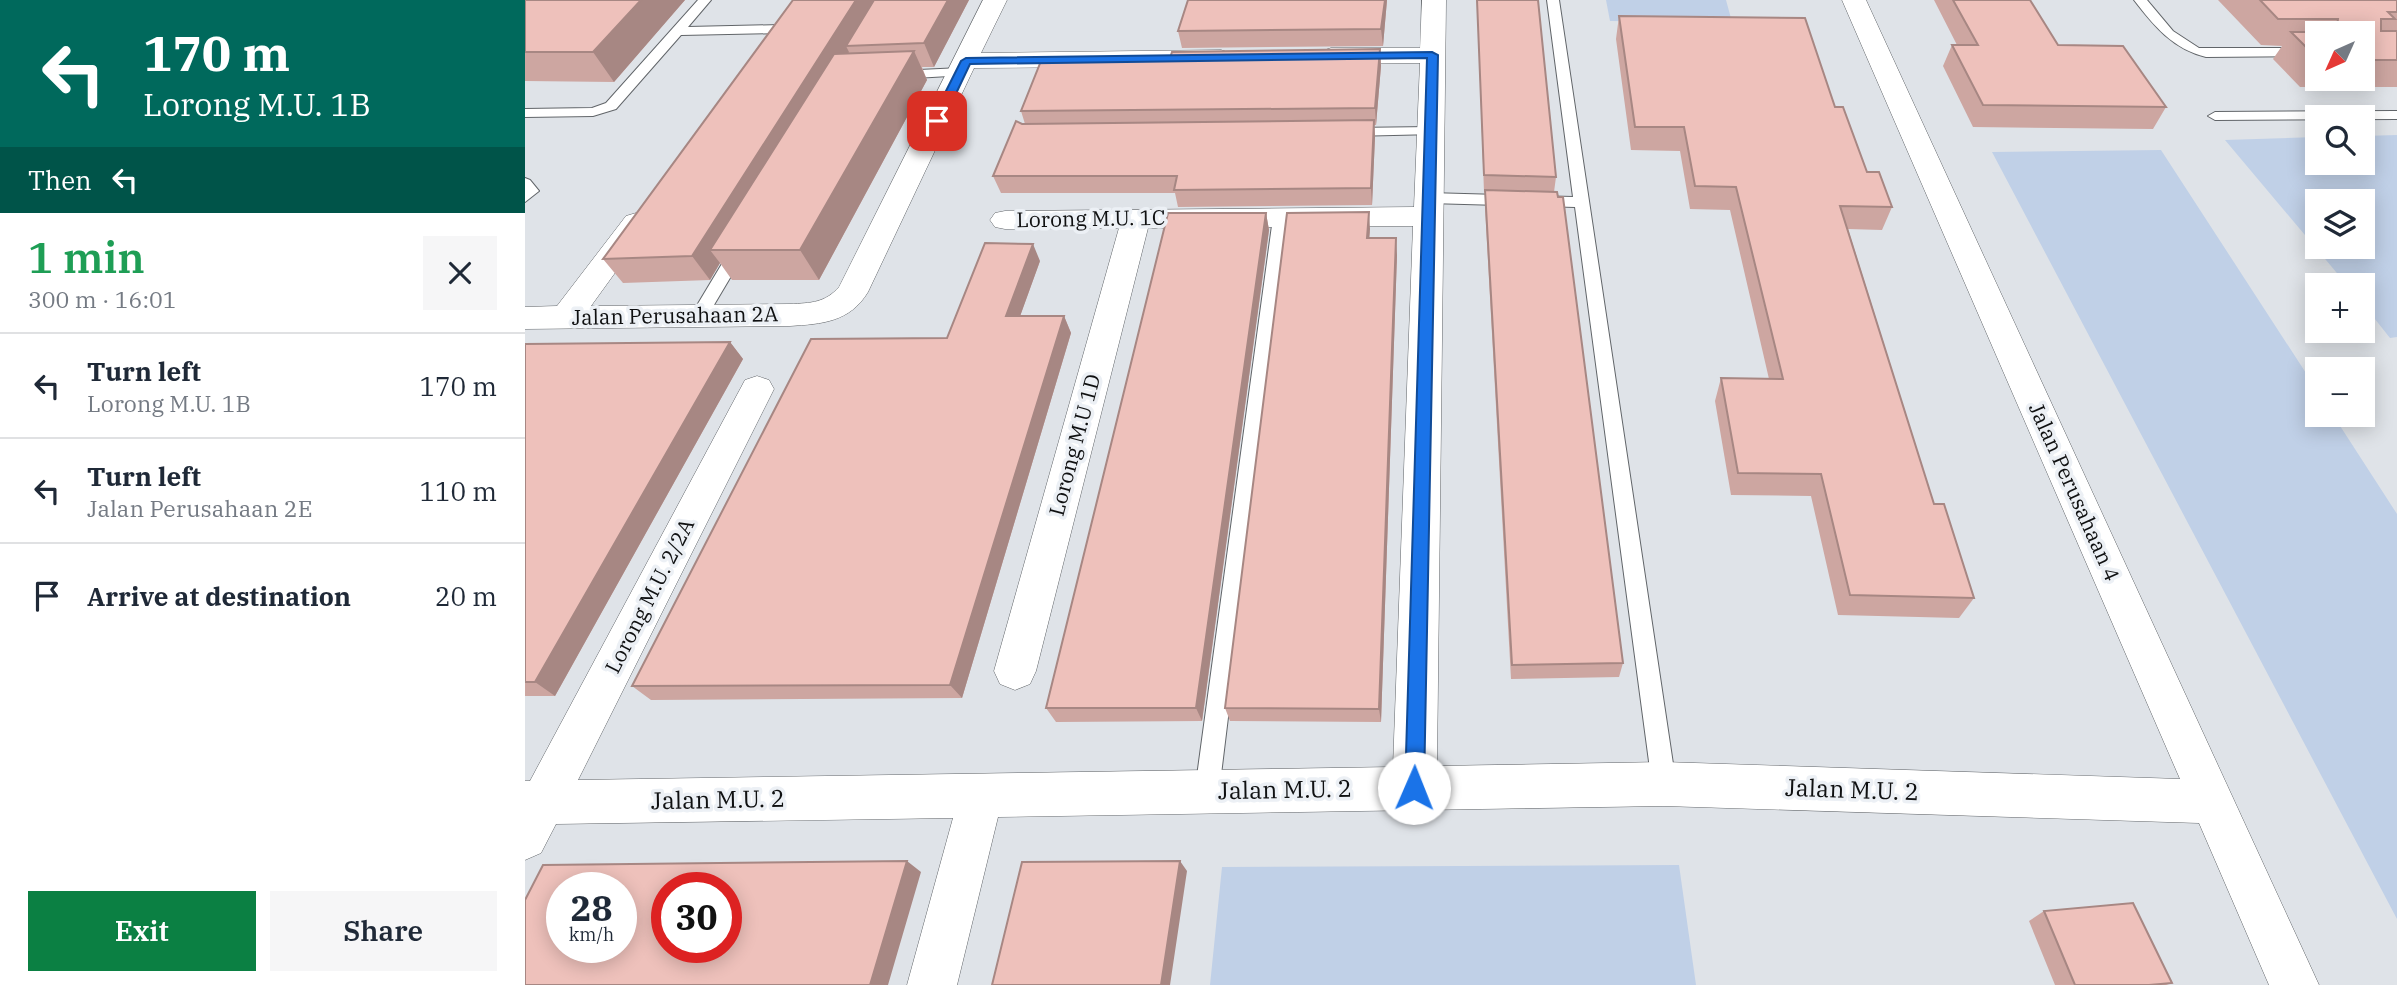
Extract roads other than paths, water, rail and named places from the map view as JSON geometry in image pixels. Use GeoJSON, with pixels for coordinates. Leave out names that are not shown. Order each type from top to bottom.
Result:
{"type":"FeatureCollection","features":[{"type":"Feature","properties":{"kind":"street"},"geometry":{"type":"LineString","coordinates":[[995,0],[964,67],[1240,58]]}},
{"type":"Feature","properties":{"kind":"street"},"geometry":{"type":"LineString","coordinates":[[1414,788],[1434,0]]}},
{"type":"Feature","properties":{"kind":"street","name":"Jalan Perusahaan 4"},"geometry":{"type":"LineString","coordinates":[[1854,0],[2294,985]]}},
{"type":"Feature","properties":{"kind":"street"},"geometry":{"type":"LineString","coordinates":[[1309,57],[1432,55]]}},
{"type":"Feature","properties":{"kind":"street","name":"Jalan Perusahaan 2A"},"geometry":{"type":"LineString","coordinates":[[525,317],[825,313],[842,306],[852,292],[964,67]]}},
{"type":"Feature","properties":{"kind":"street"},"geometry":{"type":"LineString","coordinates":[[566,317],[648,206]]}},
{"type":"Feature","properties":{"kind":"street","name":"Lorong M.U. 1C"},"geometry":{"type":"LineString","coordinates":[[1005,220],[1282,218],[1429,207]]}},
{"type":"Feature","properties":{"kind":"street","name":"Lorong M.U 1D"},"geometry":{"type":"LineString","coordinates":[[1015,671],[1136,219]]}},
{"type":"Feature","properties":{"kind":"street","name":"Lorong M.U. 2/2A"},"geometry":{"type":"LineString","coordinates":[[531,814],[757,389]]}},
{"type":"Feature","properties":{"kind":"street","name":"Jalan M.U. 2"},"geometry":{"type":"LineString","coordinates":[[531,814],[981,796],[1664,784],[2213,802]]}},
{"type":"Feature","properties":{"kind":"street"},"geometry":{"type":"LineString","coordinates":[[932,985],[981,796]]}},
{"type":"Feature","properties":{"kind":"lane"},"geometry":{"type":"LineString","coordinates":[[525,113],[593,112],[611,106],[680,32],[705,0]]}},
{"type":"Feature","properties":{"kind":"lane"},"geometry":{"type":"LineString","coordinates":[[1552,0],[1664,784]]}},
{"type":"Feature","properties":{"kind":"lane"},"geometry":{"type":"LineString","coordinates":[[2140,0],[2176,41],[2189,49],[2206,52],[2305,52]]}},
{"type":"Feature","properties":{"kind":"lane"},"geometry":{"type":"LineString","coordinates":[[680,32],[780,30]]}},
{"type":"Feature","properties":{"kind":"lane"},"geometry":{"type":"LineString","coordinates":[[883,75],[964,67]]}},
{"type":"Feature","properties":{"kind":"lane"},"geometry":{"type":"LineString","coordinates":[[2215,116],[2397,115]]}},
{"type":"Feature","properties":{"kind":"lane"},"geometry":{"type":"LineString","coordinates":[[1333,132],[1430,131]]}},
{"type":"Feature","properties":{"kind":"lane"},"geometry":{"type":"LineString","coordinates":[[525,183],[531,191],[525,197]]}},
{"type":"Feature","properties":{"kind":"lane"},"geometry":{"type":"LineString","coordinates":[[1429,207],[1581,202]]}},
{"type":"Feature","properties":{"kind":"lane"},"geometry":{"type":"LineString","coordinates":[[1207,792],[1282,218]]}},
{"type":"Feature","properties":{"kind":"lane"},"geometry":{"type":"LineString","coordinates":[[699,316],[750,232]]}}]}
